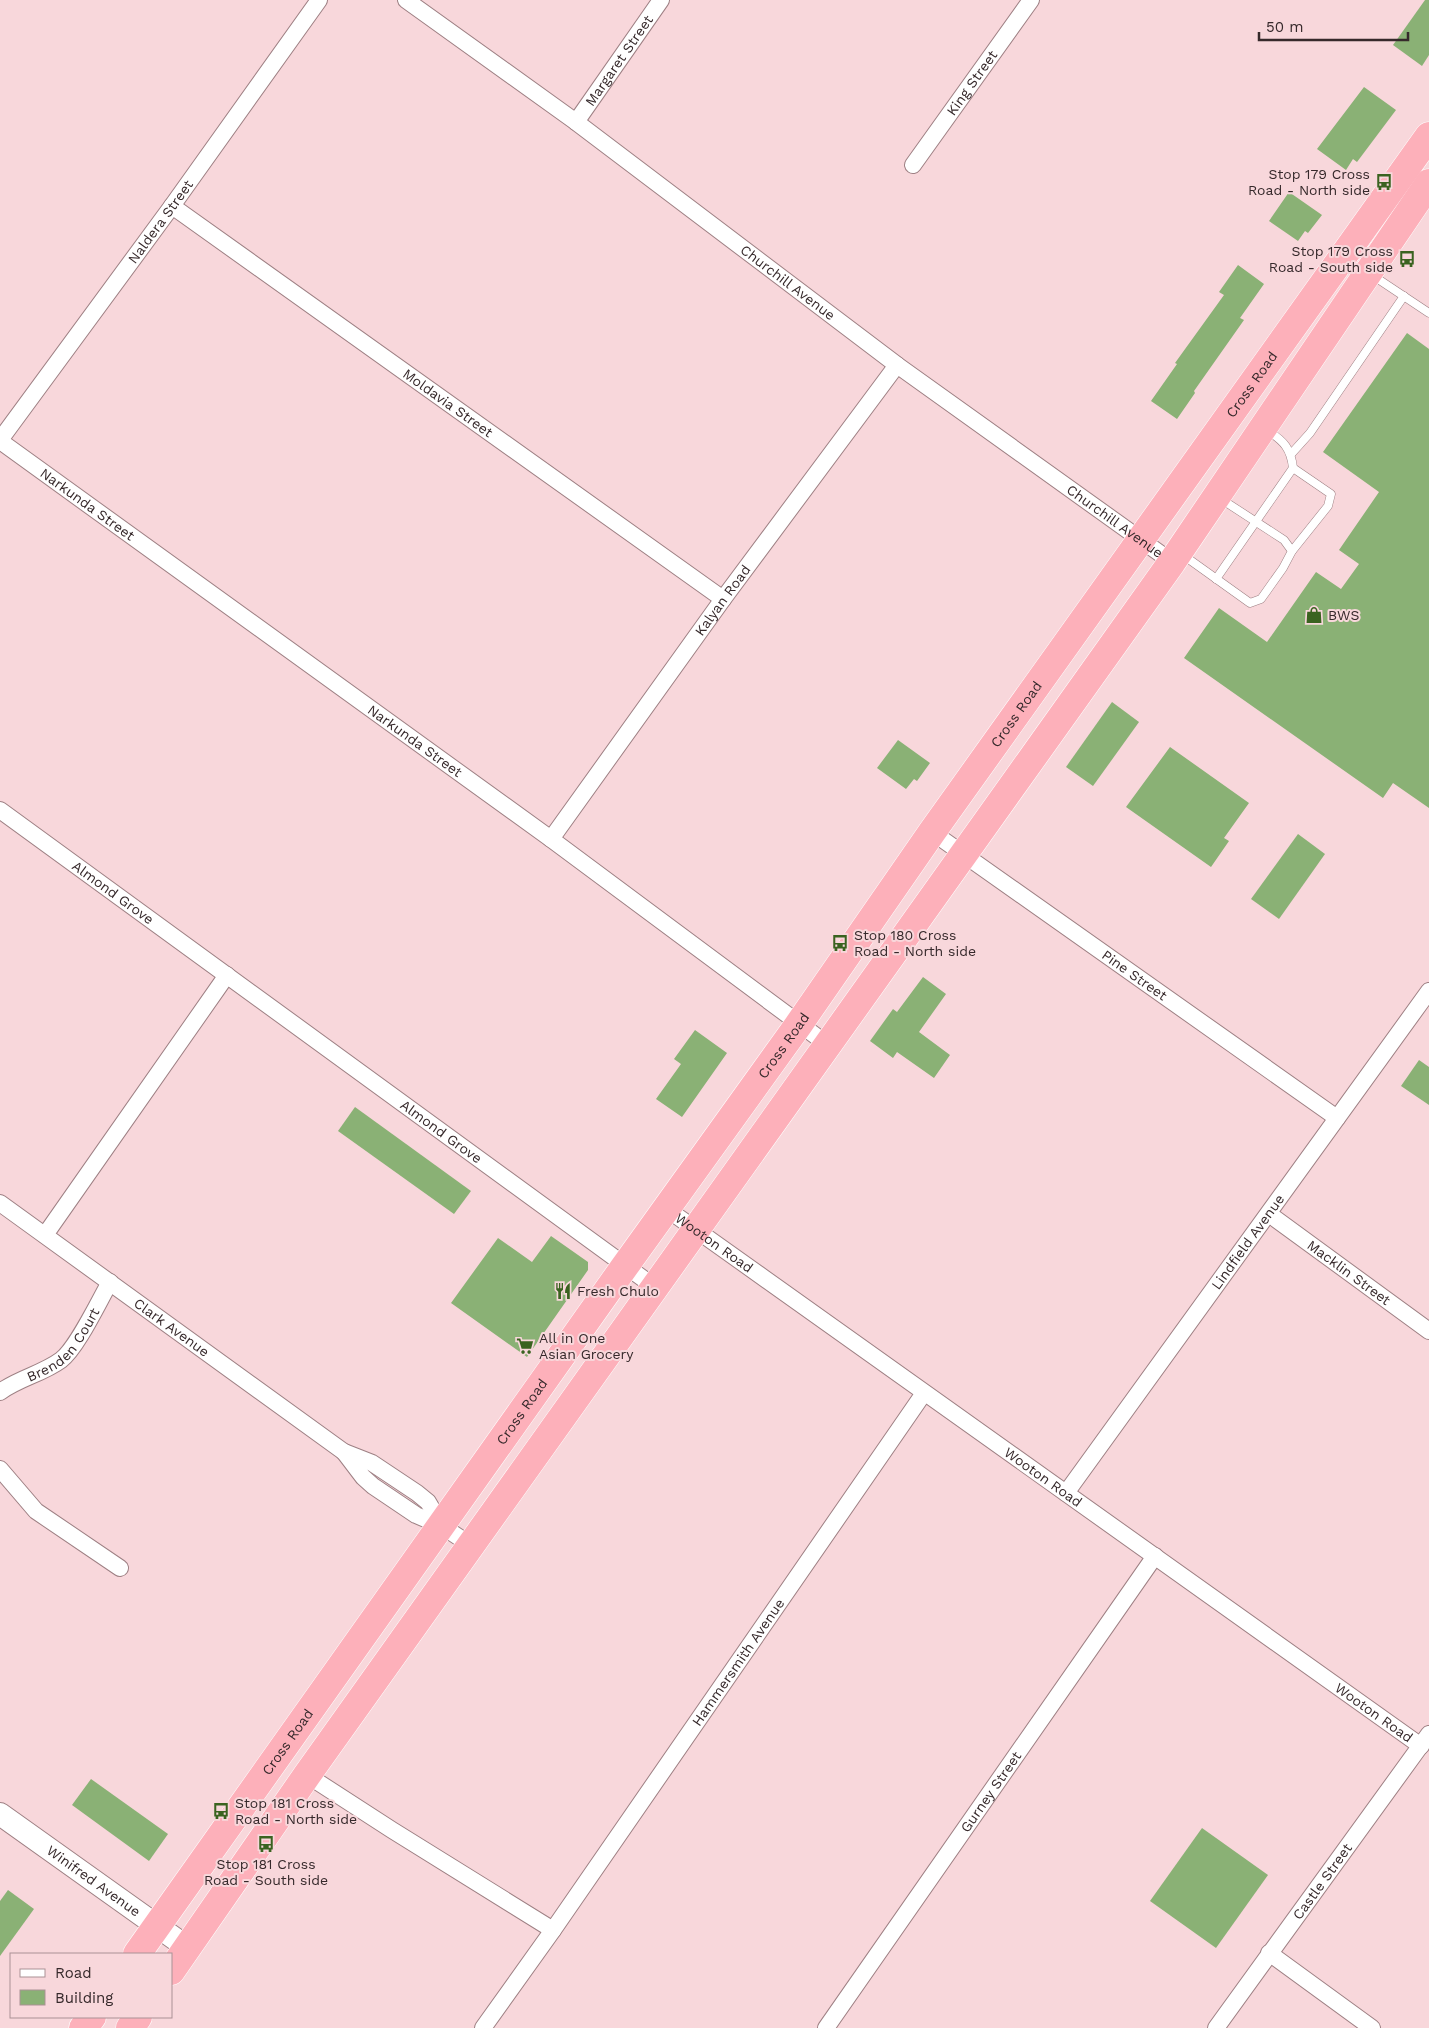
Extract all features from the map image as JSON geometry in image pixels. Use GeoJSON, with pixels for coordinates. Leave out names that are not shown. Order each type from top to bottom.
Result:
{"type":"FeatureCollection","features":[{"type":"Feature","properties":{"kind":"highway","name":"Cross Road"},"geometry":{"type":"LineString","coordinates":[[138,1953],[799,1024],[932,832],[1140,539],[1419,170],[1429,136]]}},
{"type":"Feature","properties":{"kind":"highway"},"geometry":{"type":"LineString","coordinates":[[172,1971],[307,1775],[697,1231],[1175,557],[1429,184]]}},
{"type":"Feature","properties":{"kind":"street","name":"Naldera Street"},"geometry":{"type":"LineString","coordinates":[[0,441],[172,206],[319,0]]}},
{"type":"Feature","properties":{"kind":"street","name":"Churchill Avenue"},"geometry":{"type":"LineString","coordinates":[[406,0],[576,122],[897,364],[1140,539],[1175,557]]}},
{"type":"Feature","properties":{"kind":"street","name":"Margaret Street"},"geometry":{"type":"LineString","coordinates":[[576,122],[662,0]]}},
{"type":"Feature","properties":{"kind":"street","name":"King Street"},"geometry":{"type":"LineString","coordinates":[[913,165],[1031,0]]}},
{"type":"Feature","properties":{"kind":"street","name":"Moldavia Street"},"geometry":{"type":"LineString","coordinates":[[172,206],[723,599]]}},
{"type":"Feature","properties":{"kind":"street","name":"Kalyan Road"},"geometry":{"type":"LineString","coordinates":[[551,839],[723,599],[897,364]]}},
{"type":"Feature","properties":{"kind":"street","name":"Narkunda Street"},"geometry":{"type":"LineString","coordinates":[[0,441],[551,839],[828,1045]]}},
{"type":"Feature","properties":{"kind":"street","name":"Almond Grove"},"geometry":{"type":"LineString","coordinates":[[0,810],[228,974],[656,1288]]}},
{"type":"Feature","properties":{"kind":"street","name":"Pine Street"},"geometry":{"type":"LineString","coordinates":[[932,832],[1337,1118]]}},
{"type":"Feature","properties":{"kind":"street"},"geometry":{"type":"LineString","coordinates":[[45,1235],[228,974]]}},
{"type":"Feature","properties":{"kind":"street","name":"Lindfield Avenue"},"geometry":{"type":"LineString","coordinates":[[1066,1494],[1429,991]]}},
{"type":"Feature","properties":{"kind":"street","name":"Clark Avenue"},"geometry":{"type":"LineString","coordinates":[[0,1203],[344,1452],[363,1477],[373,1486],[416,1516],[442,1526],[472,1546]]}},
{"type":"Feature","properties":{"kind":"street","name":"Wooton Road"},"geometry":{"type":"LineString","coordinates":[[667,1209],[1066,1494],[1425,1740]]}},
{"type":"Feature","properties":{"kind":"street","name":"Macklin Street"},"geometry":{"type":"LineString","coordinates":[[1269,1214],[1429,1331]]}},
{"type":"Feature","properties":{"kind":"street","name":"Brenden Court"},"geometry":{"type":"LineString","coordinates":[[0,1392],[12,1383],[61,1360],[71,1350],[110,1282]]}},
{"type":"Feature","properties":{"kind":"street","name":"Hammersmith Avenue"},"geometry":{"type":"LineString","coordinates":[[483,2028],[553,1930],[924,1393]]}},
{"type":"Feature","properties":{"kind":"street"},"geometry":{"type":"LineString","coordinates":[[0,1469],[36,1510],[120,1568]]}},
{"type":"Feature","properties":{"kind":"street","name":"Gurney Street"},"geometry":{"type":"LineString","coordinates":[[826,2028],[1155,1556]]}},
{"type":"Feature","properties":{"kind":"street","name":"Castle Street"},"geometry":{"type":"LineString","coordinates":[[1216,2028],[1425,1740]]}},
{"type":"Feature","properties":{"kind":"street"},"geometry":{"type":"LineString","coordinates":[[307,1775],[553,1930]]}},
{"type":"Feature","properties":{"kind":"street","name":"Winifred Avenue"},"geometry":{"type":"LineString","coordinates":[[0,1814],[188,1948]]}},
{"type":"Feature","properties":{"kind":"street"},"geometry":{"type":"LineString","coordinates":[[1269,1953],[1372,2028]]}},
{"type":"Feature","properties":{"kind":"lane"},"geometry":{"type":"LineString","coordinates":[[1368,273],[1429,313]]}},
{"type":"Feature","properties":{"kind":"lane"},"geometry":{"type":"LineString","coordinates":[[1292,453],[1310,434],[1404,296]]}},
{"type":"Feature","properties":{"kind":"lane"},"geometry":{"type":"LineString","coordinates":[[1216,579],[1293,468],[1292,453],[1275,435],[1263,428]]}},
{"type":"Feature","properties":{"kind":"lane"},"geometry":{"type":"LineString","coordinates":[[1175,557],[1216,579],[1250,603],[1261,599],[1283,568],[1292,550],[1328,506],[1331,494],[1293,468]]}},
{"type":"Feature","properties":{"kind":"lane"},"geometry":{"type":"LineString","coordinates":[[1217,496],[1284,540],[1292,550]]}},
{"type":"Feature","properties":{"kind":"building"},"geometry":{"type":"Polygon","coordinates":[[[1425,0],[1429,0],[1429,55],[1422,66],[1393,45],[1425,0]]]}},
{"type":"Feature","properties":{"kind":"building"},"geometry":{"type":"Polygon","coordinates":[[[1364,87],[1396,110],[1357,162],[1353,159],[1346,170],[1317,149],[1364,87]]]}},
{"type":"Feature","properties":{"kind":"building"},"geometry":{"type":"Polygon","coordinates":[[[1289,192],[1322,215],[1308,233],[1305,231],[1298,241],[1269,221],[1289,192]]]}},
{"type":"Feature","properties":{"kind":"building"},"geometry":{"type":"Polygon","coordinates":[[[1238,265],[1264,284],[1240,318],[1244,320],[1194,391],[1195,393],[1177,419],[1151,401],[1177,364],[1175,363],[1224,295],[1219,292],[1238,265]]]}},
{"type":"Feature","properties":{"kind":"building"},"geometry":{"type":"Polygon","coordinates":[[[1407,333],[1429,349],[1429,808],[1393,783],[1383,798],[1184,658],[1219,608],[1267,642],[1316,572],[1341,589],[1359,564],[1339,550],[1379,492],[1323,452],[1407,333]]]}},
{"type":"Feature","properties":{"kind":"building"},"geometry":{"type":"Polygon","coordinates":[[[1112,702],[1139,722],[1093,786],[1066,767],[1112,702]]]}},
{"type":"Feature","properties":{"kind":"building"},"geometry":{"type":"Polygon","coordinates":[[[898,740],[930,763],[917,781],[914,779],[906,789],[877,768],[898,740]]]}},
{"type":"Feature","properties":{"kind":"building"},"geometry":{"type":"Polygon","coordinates":[[[1170,747],[1249,803],[1224,838],[1229,841],[1211,867],[1126,807],[1170,747]]]}},
{"type":"Feature","properties":{"kind":"building"},"geometry":{"type":"Polygon","coordinates":[[[1298,834],[1325,854],[1279,919],[1251,899],[1298,834]]]}},
{"type":"Feature","properties":{"kind":"building"},"geometry":{"type":"Polygon","coordinates":[[[923,977],[946,994],[919,1032],[950,1055],[934,1078],[897,1052],[893,1058],[870,1041],[893,1009],[897,1012],[923,977]]]}},
{"type":"Feature","properties":{"kind":"building"},"geometry":{"type":"Polygon","coordinates":[[[695,1030],[727,1053],[682,1117],[656,1099],[681,1064],[674,1059],[695,1030]]]}},
{"type":"Feature","properties":{"kind":"building"},"geometry":{"type":"Polygon","coordinates":[[[1419,1060],[1429,1067],[1429,1105],[1401,1086],[1419,1060]]]}},
{"type":"Feature","properties":{"kind":"building"},"geometry":{"type":"Polygon","coordinates":[[[355,1107],[471,1191],[454,1214],[338,1131],[355,1107]]]}},
{"type":"Feature","properties":{"kind":"building"},"geometry":{"type":"Polygon","coordinates":[[[551,1236],[588,1262],[588,1270],[527,1357],[451,1303],[498,1238],[532,1262],[551,1236]]]}},
{"type":"Feature","properties":{"kind":"building"},"geometry":{"type":"Polygon","coordinates":[[[91,1779],[168,1834],[149,1861],[72,1805],[91,1779]]]}},
{"type":"Feature","properties":{"kind":"building"},"geometry":{"type":"Polygon","coordinates":[[[1202,1828],[1268,1875],[1216,1948],[1150,1901],[1202,1828]]]}},
{"type":"Feature","properties":{"kind":"building"},"geometry":{"type":"Polygon","coordinates":[[[8,1890],[34,1909],[0,1956],[0,1901],[8,1890]]]}},
{"type":"Feature","properties":{"kind":"place","name":"Stop 179 Cross Road - North side"},"geometry":{"type":"Point","coordinates":[1384,182]}},
{"type":"Feature","properties":{"kind":"place","name":"Stop 179 Cross Road - South side"},"geometry":{"type":"Point","coordinates":[1407,259]}},
{"type":"Feature","properties":{"kind":"place","name":"BWS"},"geometry":{"type":"Point","coordinates":[1314,615]}},
{"type":"Feature","properties":{"kind":"place","name":"Stop 180 Cross Road - North side"},"geometry":{"type":"Point","coordinates":[840,943]}},
{"type":"Feature","properties":{"kind":"place","name":"Fresh Chulo"},"geometry":{"type":"Point","coordinates":[563,1291]}},
{"type":"Feature","properties":{"kind":"place","name":"All in One Asian Grocery"},"geometry":{"type":"Point","coordinates":[525,1346]}},
{"type":"Feature","properties":{"kind":"place","name":"Stop 181 Cross Road - North side"},"geometry":{"type":"Point","coordinates":[221,1811]}},
{"type":"Feature","properties":{"kind":"place","name":"Stop 181 Cross Road - South side"},"geometry":{"type":"Point","coordinates":[266,1844]}}]}
